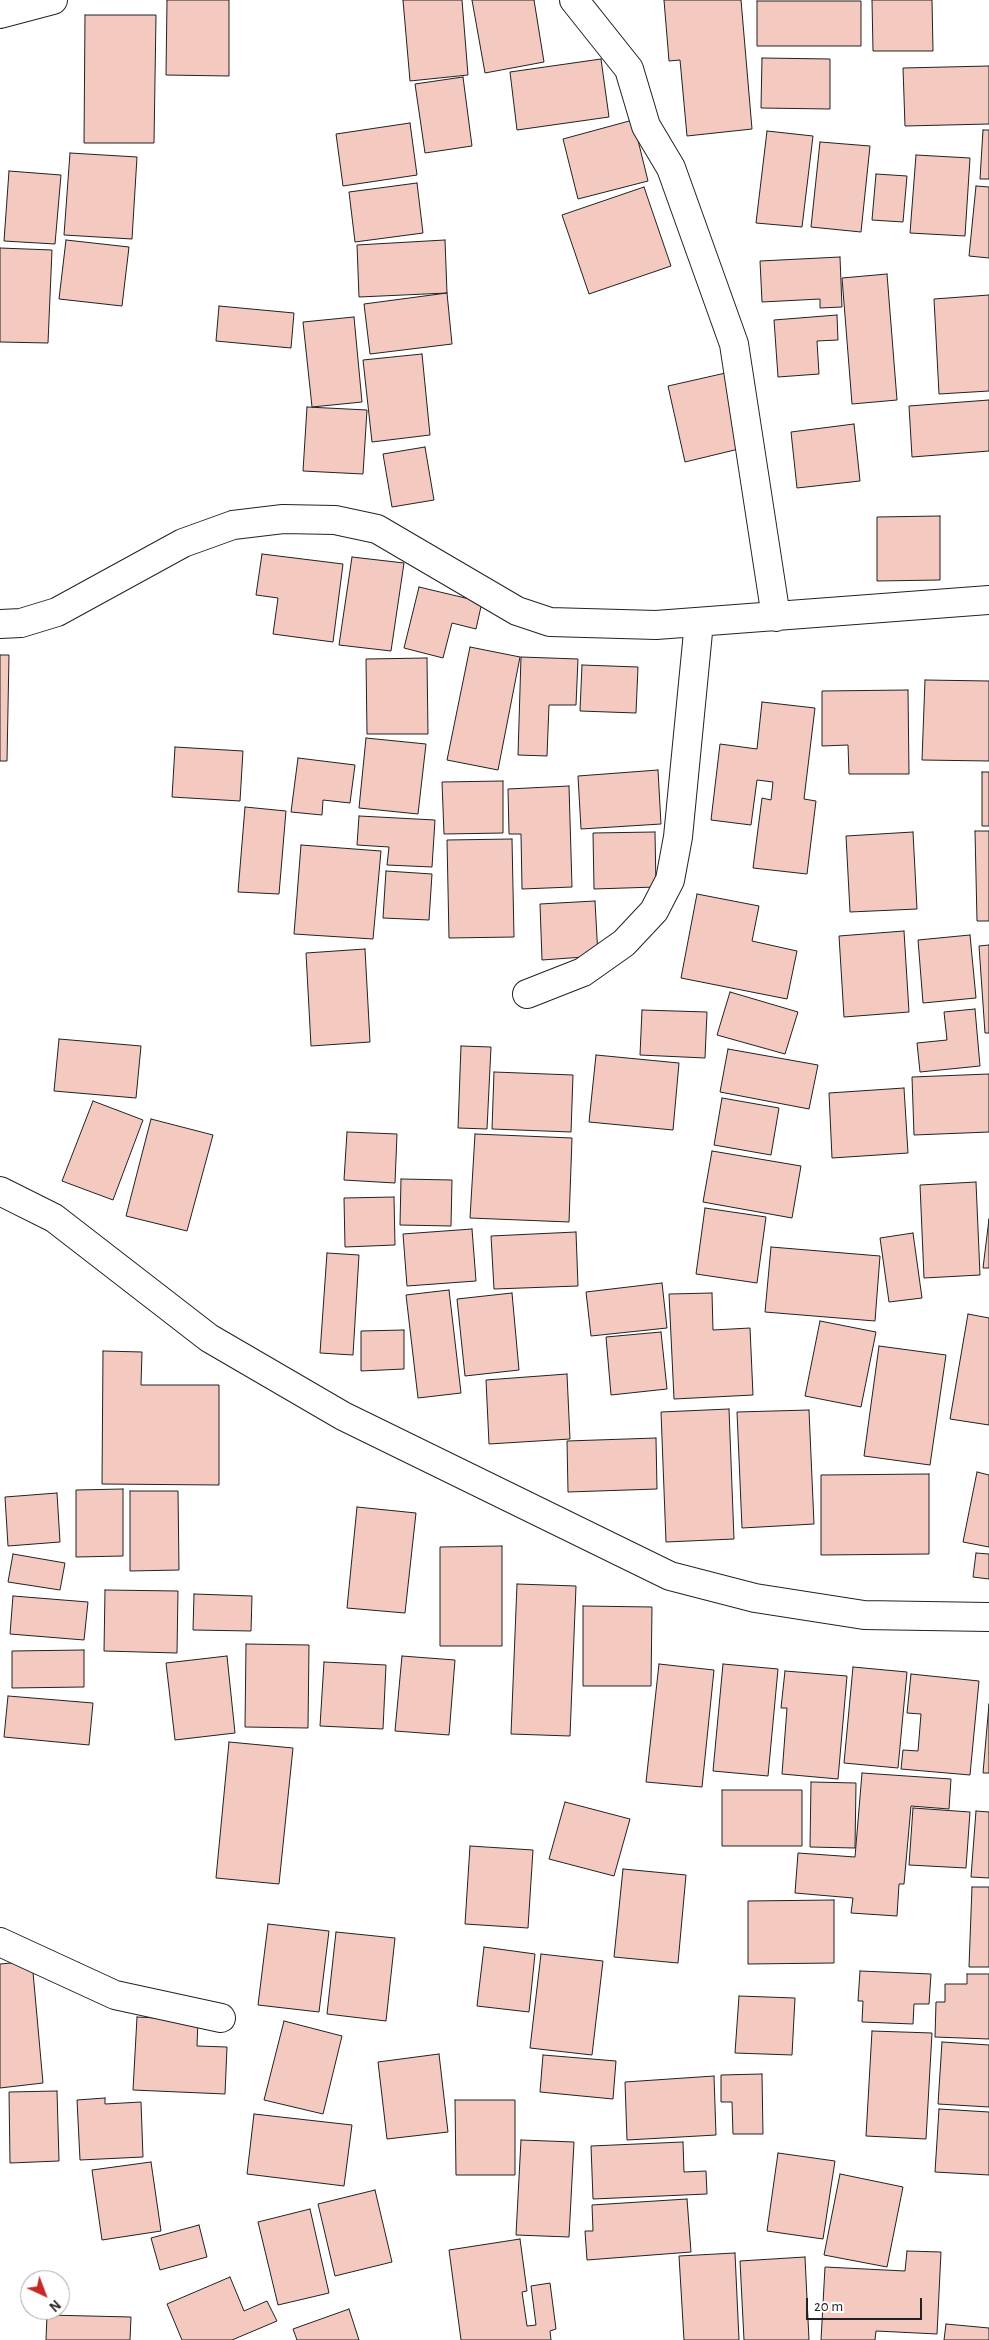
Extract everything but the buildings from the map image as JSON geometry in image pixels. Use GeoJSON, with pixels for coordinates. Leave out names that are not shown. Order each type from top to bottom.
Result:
{"type":"FeatureCollection","features":[{"type":"Feature","properties":{"kind":"street"},"geometry":{"type":"LineString","coordinates":[[0,14],[53,0]]}},
{"type":"Feature","properties":{"kind":"street"},"geometry":{"type":"LineString","coordinates":[[574,0],[630,69],[646,126],[671,168],[734,344],[776,617]]}},
{"type":"Feature","properties":{"kind":"street"},"geometry":{"type":"LineString","coordinates":[[0,624],[21,623],[57,612],[183,543],[233,525],[283,519],[335,520],[377,530],[517,610],[550,622],[656,625],[989,600]]}},
{"type":"Feature","properties":{"kind":"street"},"geometry":{"type":"LineString","coordinates":[[528,994],[583,972],[624,943],[654,911],[670,880],[678,838],[699,622]]}},
{"type":"Feature","properties":{"kind":"street"},"geometry":{"type":"LineString","coordinates":[[0,1191],[54,1218],[209,1338],[343,1416],[670,1576],[755,1598],[864,1614],[989,1618]]}},
{"type":"Feature","properties":{"kind":"street"},"geometry":{"type":"LineString","coordinates":[[0,1942],[115,1995],[221,2018]]}}]}
